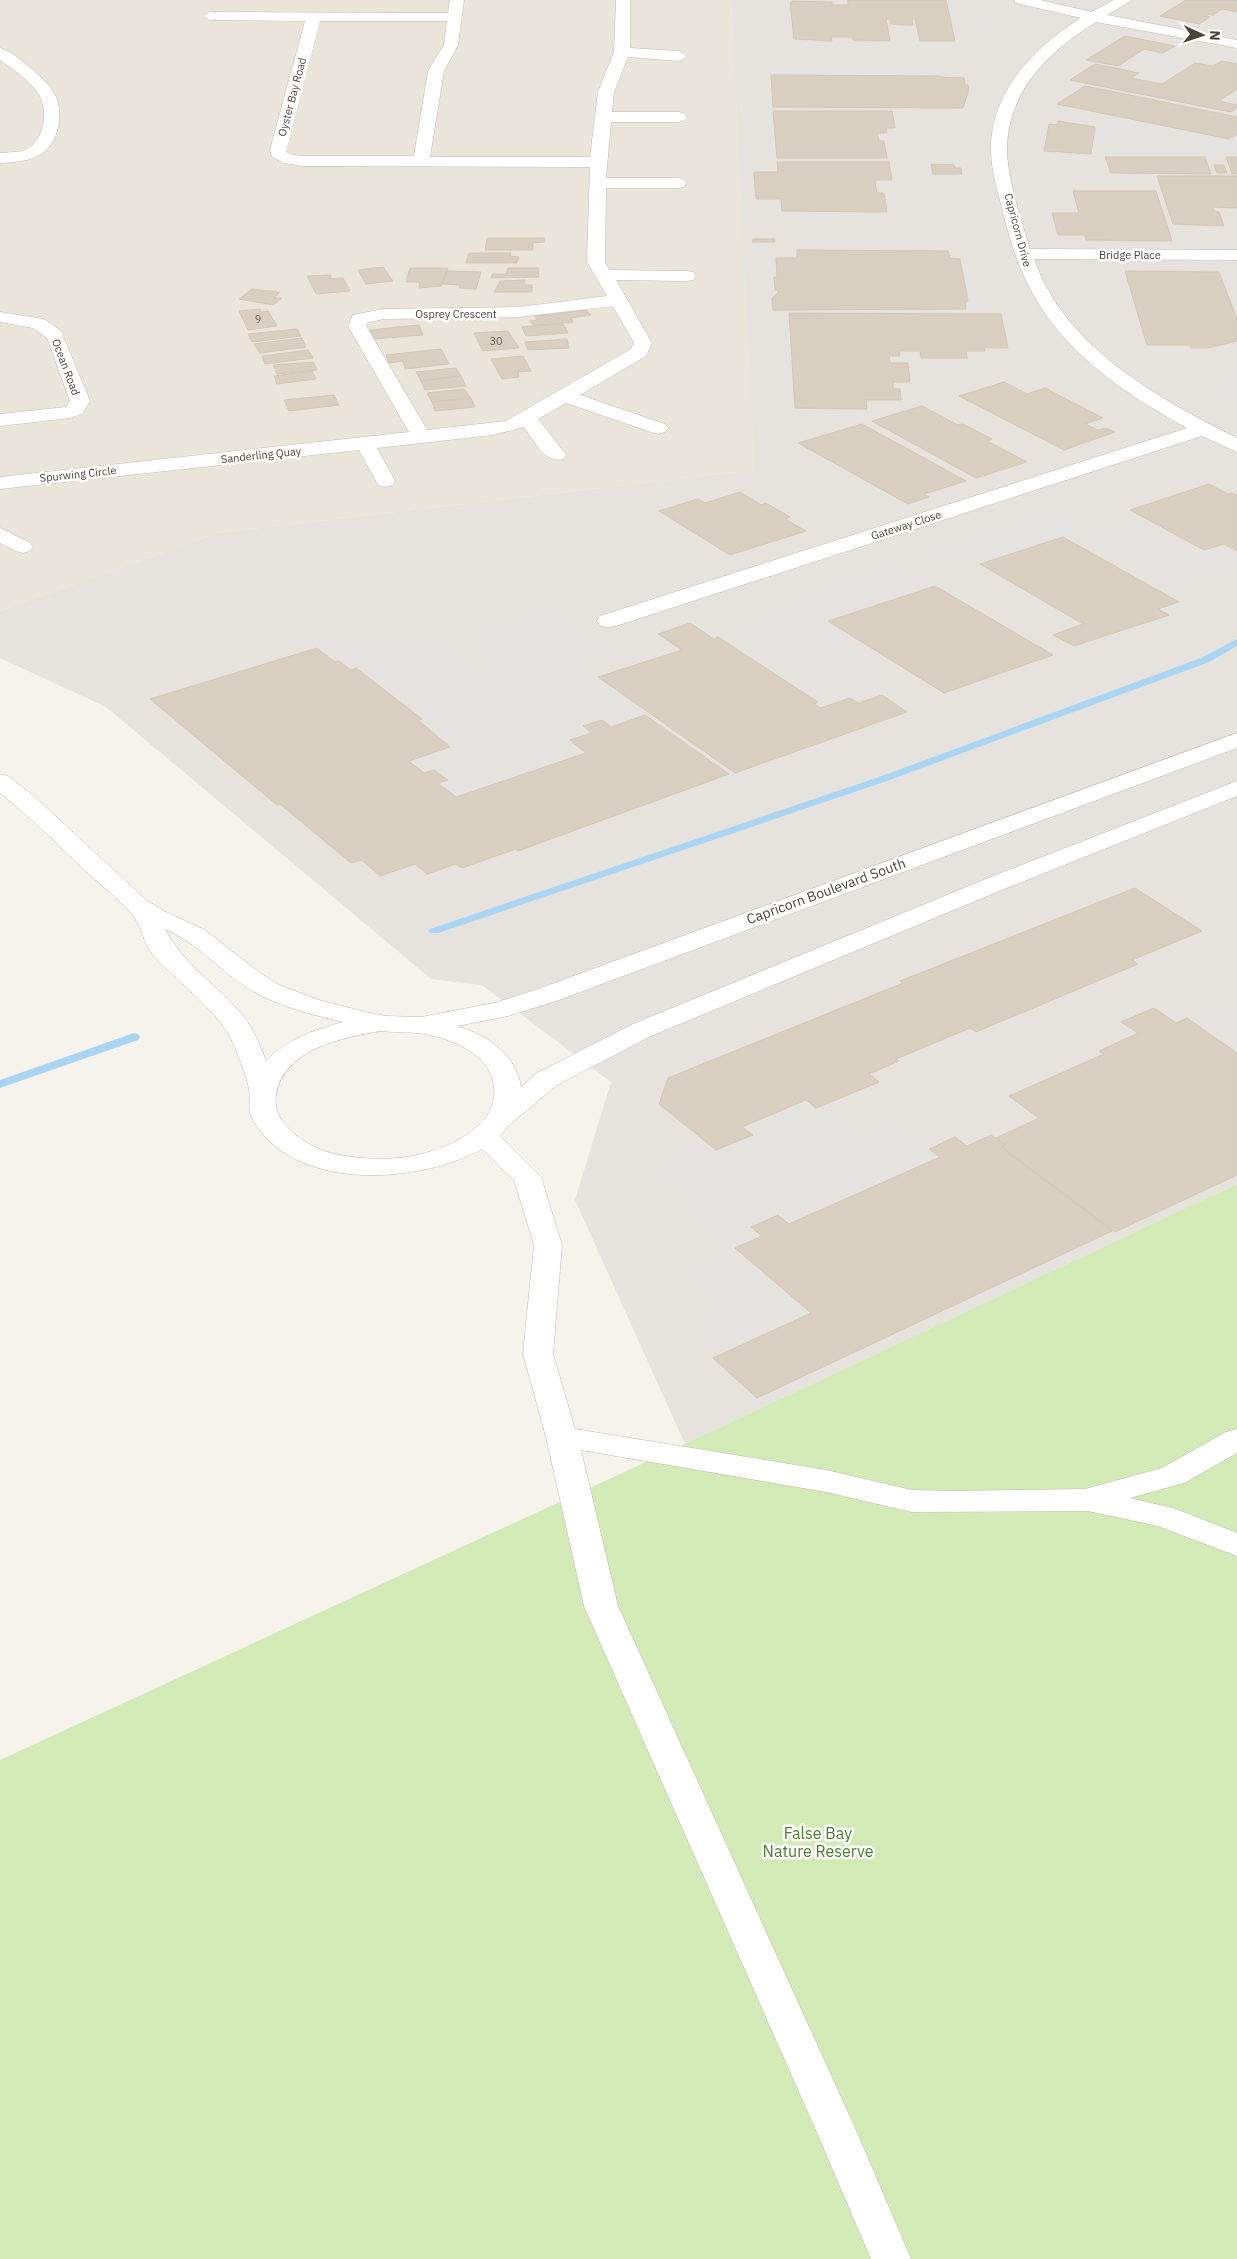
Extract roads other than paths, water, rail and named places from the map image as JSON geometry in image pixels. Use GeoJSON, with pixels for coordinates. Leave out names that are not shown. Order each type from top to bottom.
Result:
{"type":"FeatureCollection","features":[{"type":"Feature","properties":{"kind":"street"},"geometry":{"type":"LineString","coordinates":[[421,161],[436,71],[451,45],[453,17],[457,0]]}},
{"type":"Feature","properties":{"kind":"street"},"geometry":{"type":"LineString","coordinates":[[617,300],[596,262],[596,234],[598,162],[606,92],[622,52],[623,0]]}},
{"type":"Feature","properties":{"kind":"street"},"geometry":{"type":"LineString","coordinates":[[1021,0],[1094,17],[1237,44]]}},
{"type":"Feature","properties":{"kind":"street","name":"Capricorn Drive"},"geometry":{"type":"LineString","coordinates":[[1125,0],[1094,17],[1054,45],[1025,73],[1010,98],[1002,120],[999,148],[1022,254],[1031,279],[1072,336],[1122,378],[1204,429],[1237,446]]}},
{"type":"Feature","properties":{"kind":"street"},"geometry":{"type":"LineString","coordinates":[[210,16],[453,17]]}},
{"type":"Feature","properties":{"kind":"street","name":"Oyster Bay Road"},"geometry":{"type":"LineString","coordinates":[[314,16],[278,154],[283,157],[303,161],[598,162]]}},
{"type":"Feature","properties":{"kind":"street"},"geometry":{"type":"LineString","coordinates":[[622,52],[678,56]]}},
{"type":"Feature","properties":{"kind":"street"},"geometry":{"type":"LineString","coordinates":[[0,53],[36,81],[47,95],[52,114],[51,125],[37,150],[26,154],[0,158]]}},
{"type":"Feature","properties":{"kind":"street"},"geometry":{"type":"LineString","coordinates":[[604,117],[679,117]]}},
{"type":"Feature","properties":{"kind":"street"},"geometry":{"type":"LineString","coordinates":[[598,183],[678,183]]}},
{"type":"Feature","properties":{"kind":"street","name":"Bridge Place"},"geometry":{"type":"LineString","coordinates":[[1022,254],[1237,255]]}},
{"type":"Feature","properties":{"kind":"street"},"geometry":{"type":"LineString","coordinates":[[602,275],[687,276]]}},
{"type":"Feature","properties":{"kind":"street","name":"Sanderling Quay"},"geometry":{"type":"LineString","coordinates":[[157,466],[511,426],[528,418],[638,352],[643,343],[617,300]]}},
{"type":"Feature","properties":{"kind":"street","name":"Osprey Crescent"},"geometry":{"type":"LineString","coordinates":[[421,437],[357,326],[359,319],[383,314],[519,312],[617,300]]}},
{"type":"Feature","properties":{"kind":"street","name":"Ocean Road"},"geometry":{"type":"LineString","coordinates":[[0,317],[38,323],[55,335],[80,401],[76,410],[70,412],[0,420]]}},
{"type":"Feature","properties":{"kind":"street"},"geometry":{"type":"LineString","coordinates":[[564,396],[658,428]]}},
{"type":"Feature","properties":{"kind":"street"},"geometry":{"type":"LineString","coordinates":[[528,418],[556,455]]}},
{"type":"Feature","properties":{"kind":"street","name":"Gateway Close"},"geometry":{"type":"LineString","coordinates":[[608,621],[1204,429]]}},
{"type":"Feature","properties":{"kind":"street"},"geometry":{"type":"LineString","coordinates":[[365,444],[385,481]]}},
{"type":"Feature","properties":{"kind":"street","name":"Spurwing Circle"},"geometry":{"type":"LineString","coordinates":[[0,483],[157,466]]}},
{"type":"Feature","properties":{"kind":"street"},"geometry":{"type":"LineString","coordinates":[[0,534],[23,547]]}},
{"type":"Feature","properties":{"kind":"street","name":"Capricorn Boulevard South"},"geometry":{"type":"LineString","coordinates":[[411,1024],[465,1018],[547,995],[1237,740]]}},
{"type":"Feature","properties":{"kind":"street"},"geometry":{"type":"LineString","coordinates":[[0,781],[142,909],[196,935],[239,971],[269,989],[320,1008],[383,1023]]}},
{"type":"Feature","properties":{"kind":"street"},"geometry":{"type":"LineString","coordinates":[[142,909],[162,949],[233,1022],[245,1040],[263,1089],[262,1107],[270,1125],[286,1141],[308,1154],[336,1163],[367,1167],[400,1166],[432,1160],[460,1150],[492,1127],[547,1079],[642,1030],[995,884],[1237,788]]}},
{"type":"Feature","properties":{"kind":"street"},"geometry":{"type":"LineString","coordinates":[[263,1089],[273,1069],[292,1051],[318,1037],[349,1028],[383,1023],[411,1024],[440,1029],[466,1038],[486,1050],[501,1066],[508,1083],[508,1101],[492,1127]]}},
{"type":"Feature","properties":{"kind":"street"},"geometry":{"type":"LineString","coordinates":[[492,1127],[528,1177],[548,1245],[538,1354],[562,1437],[601,1606],[892,2259]]}},
{"type":"Feature","properties":{"kind":"street"},"geometry":{"type":"LineString","coordinates":[[562,1437],[826,1481],[912,1501],[1088,1500],[1165,1517],[1237,1545]]}},
{"type":"Feature","properties":{"kind":"street"},"geometry":{"type":"LineString","coordinates":[[1088,1500],[1173,1476],[1237,1439]]}},
{"type":"Feature","properties":{"kind":"waterway"},"geometry":{"type":"LineString","coordinates":[[434,931],[883,779],[1205,660],[1237,642]]}},
{"type":"Feature","properties":{"kind":"waterway"},"geometry":{"type":"LineString","coordinates":[[0,1084],[134,1037]]}},
{"type":"Feature","properties":{"kind":"park label","name":"False Bay Nature Reserve"},"geometry":{"type":"Point","coordinates":[818,1842]}}]}
